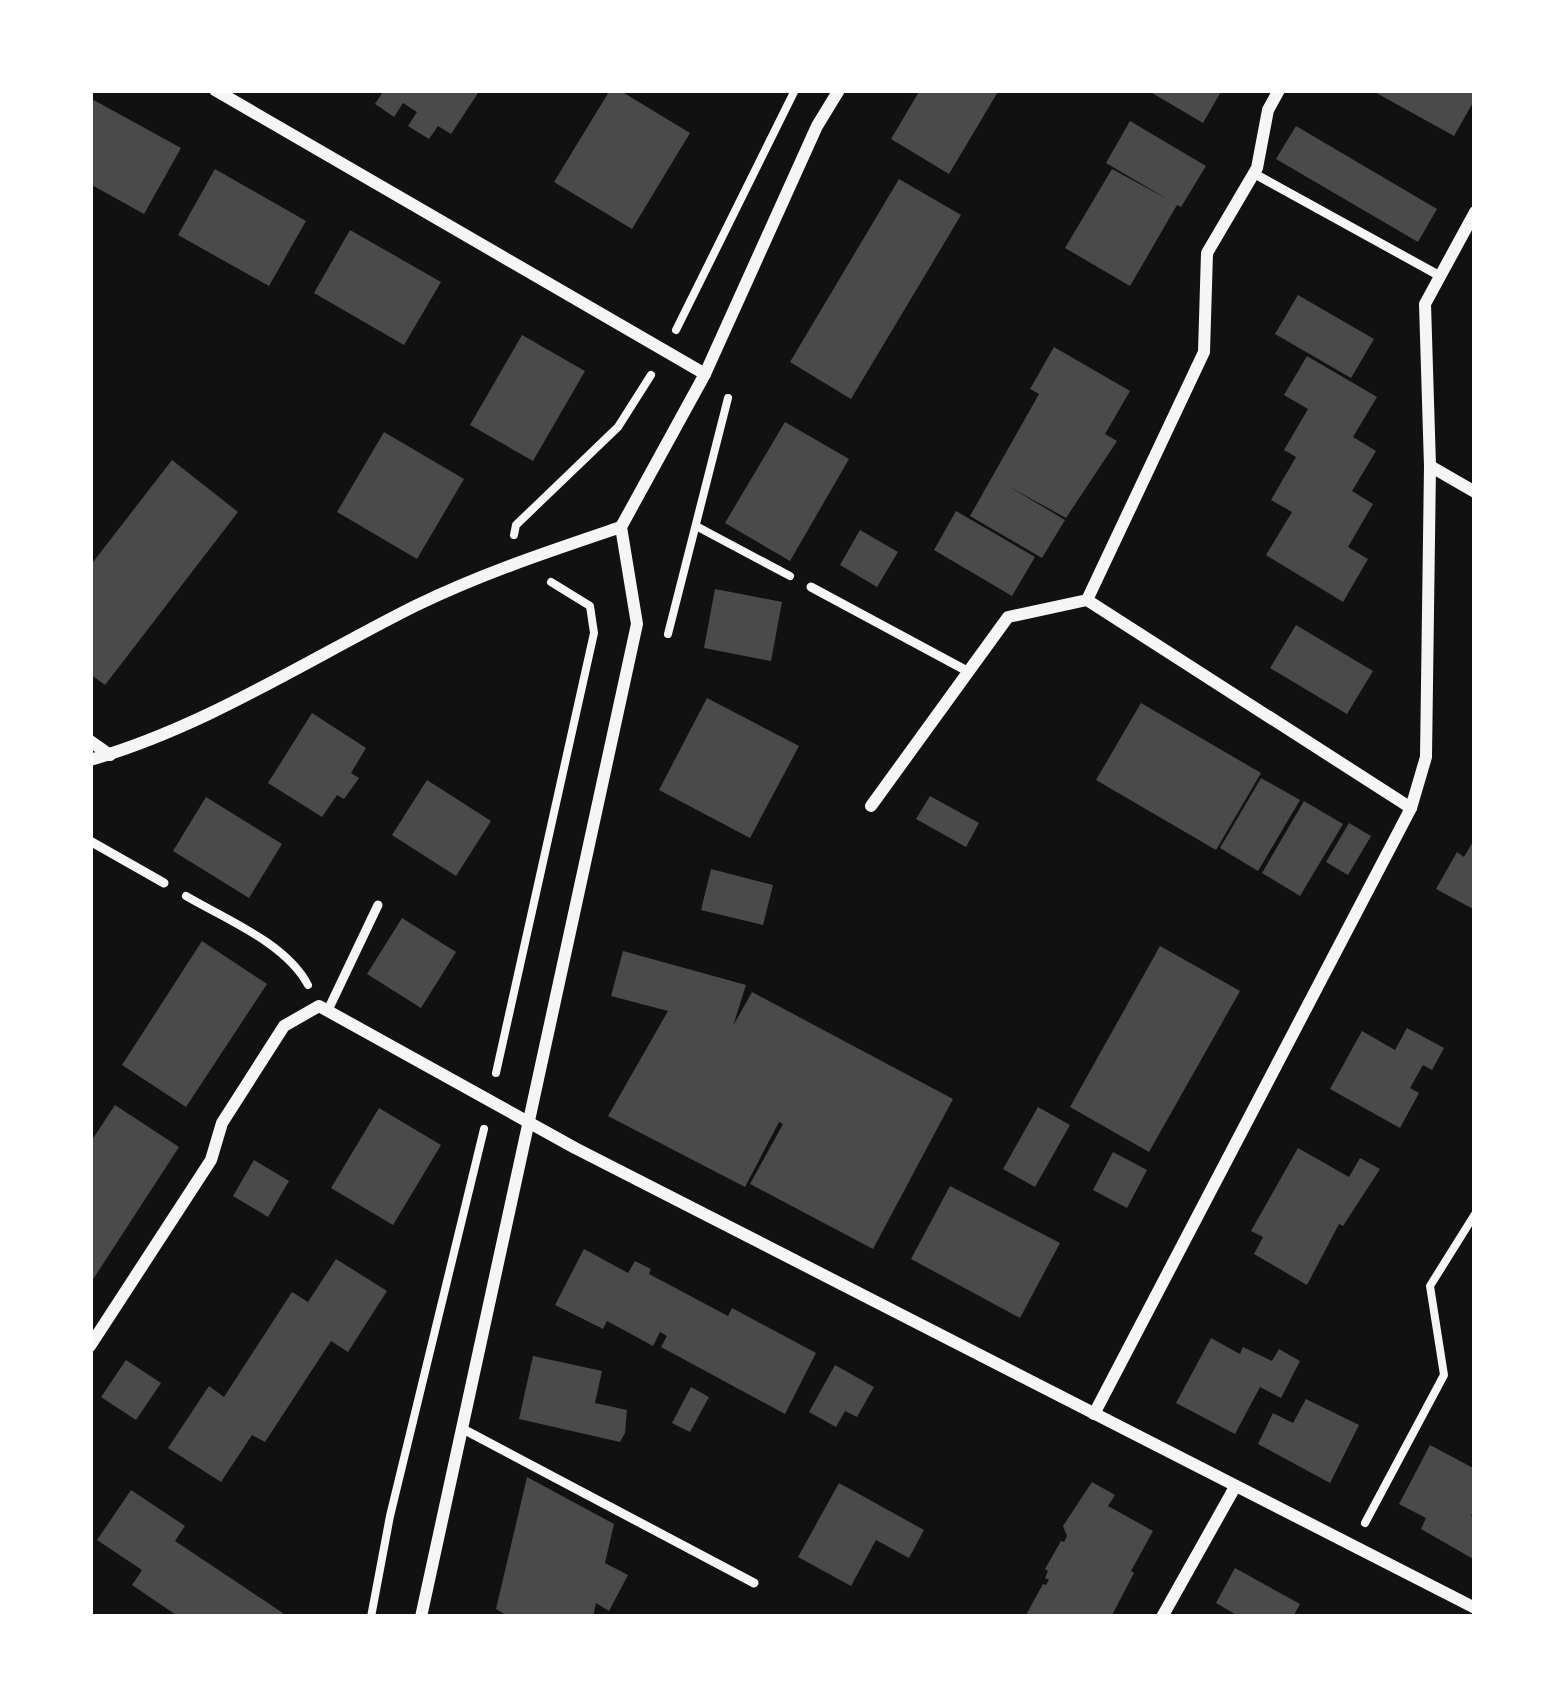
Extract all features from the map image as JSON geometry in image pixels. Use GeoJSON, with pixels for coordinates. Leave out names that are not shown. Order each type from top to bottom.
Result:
{"type":"FeatureCollection","features":[{"type":"Feature","properties":{"kind":"street"},"geometry":{"type":"LineString","coordinates":[[215,90],[705,374]]}},
{"type":"Feature","properties":{"kind":"street"},"geometry":{"type":"LineString","coordinates":[[421,1617],[637,624],[621,527],[705,374],[817,126],[839,90]]}},
{"type":"Feature","properties":{"kind":"street"},"geometry":{"type":"LineString","coordinates":[[1087,600],[1204,352],[1207,253],[1253,173],[1268,110],[1279,90]]}},
{"type":"Feature","properties":{"kind":"street"},"geometry":{"type":"LineString","coordinates":[[1094,1414],[1411,808],[1426,757],[1430,466],[1425,304],[1475,212]]}},
{"type":"Feature","properties":{"kind":"street"},"geometry":{"type":"LineString","coordinates":[[1430,466],[1475,492]]}},
{"type":"Feature","properties":{"kind":"street"},"geometry":{"type":"LineString","coordinates":[[90,760],[252,693],[416,606],[521,558],[621,527]]}},
{"type":"Feature","properties":{"kind":"street"},"geometry":{"type":"LineString","coordinates":[[871,806],[1008,617],[1087,600],[1411,808]]}},
{"type":"Feature","properties":{"kind":"street"},"geometry":{"type":"LineString","coordinates":[[90,741],[110,754]]}},
{"type":"Feature","properties":{"kind":"street"},"geometry":{"type":"LineString","coordinates":[[90,1346],[211,1160],[222,1123],[284,1026],[324,1008],[531,1124],[1475,1608]]}},
{"type":"Feature","properties":{"kind":"street"},"geometry":{"type":"LineString","coordinates":[[1162,1617],[1235,1487]]}},
{"type":"Feature","properties":{"kind":"lane"},"geometry":{"type":"LineString","coordinates":[[1253,173],[1440,276]]}},
{"type":"Feature","properties":{"kind":"lane"},"geometry":{"type":"LineString","coordinates":[[811,587],[969,672]]}},
{"type":"Feature","properties":{"kind":"lane"},"geometry":{"type":"LineString","coordinates":[[90,841],[164,883]]}},
{"type":"Feature","properties":{"kind":"lane"},"geometry":{"type":"LineString","coordinates":[[324,1008],[378,905]]}},
{"type":"Feature","properties":{"kind":"lane"},"geometry":{"type":"LineString","coordinates":[[463,1429],[754,1583]]}},
{"type":"Feature","properties":{"kind":"path"},"geometry":{"type":"LineString","coordinates":[[521,558],[513,538],[516,525],[619,428],[667,349],[795,90]]}},
{"type":"Feature","properties":{"kind":"path"},"geometry":{"type":"LineString","coordinates":[[663,652],[730,388],[705,374]]}},
{"type":"Feature","properties":{"kind":"path"},"geometry":{"type":"LineString","coordinates":[[696,526],[811,587]]}},
{"type":"Feature","properties":{"kind":"path"},"geometry":{"type":"LineString","coordinates":[[164,883],[275,949],[302,974],[324,1008]]}},
{"type":"Feature","properties":{"kind":"path"},"geometry":{"type":"LineString","coordinates":[[1353,1546],[1444,1375],[1430,1286],[1475,1214]]}},
{"type":"Feature","properties":{"kind":"building"},"geometry":{"type":"Polygon","coordinates":[[[384,90],[480,90],[451,134],[438,126],[429,139],[408,126],[417,112],[403,103],[394,117],[375,104],[384,90]]]}},
{"type":"Feature","properties":{"kind":"building"},"geometry":{"type":"Polygon","coordinates":[[[610,90],[619,90],[690,133],[632,229],[554,182],[610,90]]]}},
{"type":"Feature","properties":{"kind":"building"},"geometry":{"type":"Polygon","coordinates":[[[920,90],[999,90],[949,174],[891,139],[920,90]]]}},
{"type":"Feature","properties":{"kind":"building"},"geometry":{"type":"Polygon","coordinates":[[[1147,90],[1222,90],[1203,123],[1147,90]]]}},
{"type":"Feature","properties":{"kind":"building"},"geometry":{"type":"Polygon","coordinates":[[[1371,90],[1475,90],[1475,99],[1454,136],[1371,90]]]}},
{"type":"Feature","properties":{"kind":"building"},"geometry":{"type":"Polygon","coordinates":[[[90,98],[181,148],[144,214],[90,184],[90,98]]]}},
{"type":"Feature","properties":{"kind":"building"},"geometry":{"type":"Polygon","coordinates":[[[1130,121],[1206,166],[1181,207],[1177,205],[1130,286],[1065,248],[1112,169],[1169,200],[1106,163],[1130,121]]]}},
{"type":"Feature","properties":{"kind":"building"},"geometry":{"type":"Polygon","coordinates":[[[1296,126],[1437,209],[1418,242],[1276,159],[1296,126]]]}},
{"type":"Feature","properties":{"kind":"building"},"geometry":{"type":"Polygon","coordinates":[[[215,169],[306,221],[269,286],[178,235],[215,169]]]}},
{"type":"Feature","properties":{"kind":"building"},"geometry":{"type":"Polygon","coordinates":[[[899,179],[961,215],[851,399],[790,362],[899,179]]]}},
{"type":"Feature","properties":{"kind":"building"},"geometry":{"type":"Polygon","coordinates":[[[350,230],[441,282],[404,345],[314,293],[350,230]]]}},
{"type":"Feature","properties":{"kind":"building"},"geometry":{"type":"Polygon","coordinates":[[[1298,295],[1374,339],[1351,378],[1275,334],[1298,295]]]}},
{"type":"Feature","properties":{"kind":"building"},"geometry":{"type":"Polygon","coordinates":[[[522,335],[585,371],[533,461],[470,425],[522,335]]]}},
{"type":"Feature","properties":{"kind":"building"},"geometry":{"type":"Polygon","coordinates":[[[1054,347],[1130,391],[1105,434],[1117,441],[1066,518],[1008,486],[1065,520],[1042,558],[970,516],[1039,394],[1030,389],[1054,347]]]}},
{"type":"Feature","properties":{"kind":"building"},"geometry":{"type":"Polygon","coordinates":[[[1307,356],[1377,397],[1353,437],[1376,451],[1352,491],[1373,504],[1348,547],[1368,559],[1343,602],[1266,555],[1292,512],[1271,500],[1296,457],[1284,450],[1308,409],[1284,395],[1307,356]]]}},
{"type":"Feature","properties":{"kind":"building"},"geometry":{"type":"Polygon","coordinates":[[[785,422],[849,459],[790,561],[725,523],[785,422]]]}},
{"type":"Feature","properties":{"kind":"building"},"geometry":{"type":"Polygon","coordinates":[[[384,432],[464,479],[417,559],[337,512],[384,432]]]}},
{"type":"Feature","properties":{"kind":"building"},"geometry":{"type":"Polygon","coordinates":[[[172,460],[238,512],[105,685],[90,674],[90,566],[172,460]]]}},
{"type":"Feature","properties":{"kind":"building"},"geometry":{"type":"Polygon","coordinates":[[[956,511],[1035,557],[1012,596],[934,550],[956,511]]]}},
{"type":"Feature","properties":{"kind":"building"},"geometry":{"type":"Polygon","coordinates":[[[860,530],[898,552],[877,587],[840,565],[860,530]]]}},
{"type":"Feature","properties":{"kind":"building"},"geometry":{"type":"Polygon","coordinates":[[[715,589],[782,602],[771,661],[704,648],[715,589]]]}},
{"type":"Feature","properties":{"kind":"building"},"geometry":{"type":"Polygon","coordinates":[[[1296,625],[1373,671],[1347,714],[1270,668],[1296,625]]]}},
{"type":"Feature","properties":{"kind":"building"},"geometry":{"type":"Polygon","coordinates":[[[707,698],[799,746],[750,838],[659,790],[707,698]]]}},
{"type":"Feature","properties":{"kind":"building"},"geometry":{"type":"Polygon","coordinates":[[[1141,703],[1261,773],[1216,850],[1096,780],[1141,703]]]}},
{"type":"Feature","properties":{"kind":"building"},"geometry":{"type":"Polygon","coordinates":[[[312,713],[366,748],[351,773],[359,778],[344,799],[337,795],[322,817],[268,783],[312,713]]]}},
{"type":"Feature","properties":{"kind":"building"},"geometry":{"type":"Polygon","coordinates":[[[1261,778],[1300,800],[1258,871],[1220,848],[1261,778]]]}},
{"type":"Feature","properties":{"kind":"building"},"geometry":{"type":"Polygon","coordinates":[[[427,780],[491,821],[456,876],[392,835],[427,780]]]}},
{"type":"Feature","properties":{"kind":"building"},"geometry":{"type":"Polygon","coordinates":[[[930,796],[979,823],[966,847],[916,819],[930,796]]]}},
{"type":"Feature","properties":{"kind":"building"},"geometry":{"type":"Polygon","coordinates":[[[206,797],[282,844],[249,898],[173,851],[206,797]]]}},
{"type":"Feature","properties":{"kind":"building"},"geometry":{"type":"Polygon","coordinates":[[[1304,801],[1343,824],[1300,896],[1262,873],[1304,801]]]}},
{"type":"Feature","properties":{"kind":"building"},"geometry":{"type":"Polygon","coordinates":[[[1349,823],[1371,836],[1348,875],[1326,862],[1349,823]]]}},
{"type":"Feature","properties":{"kind":"building"},"geometry":{"type":"Polygon","coordinates":[[[1475,838],[1475,910],[1436,889],[1457,852],[1464,857],[1475,838]]]}},
{"type":"Feature","properties":{"kind":"building"},"geometry":{"type":"Polygon","coordinates":[[[711,869],[773,885],[763,925],[701,910],[711,869]]]}},
{"type":"Feature","properties":{"kind":"building"},"geometry":{"type":"Polygon","coordinates":[[[402,918],[456,952],[421,1008],[367,974],[402,918]]]}},
{"type":"Feature","properties":{"kind":"building"},"geometry":{"type":"Polygon","coordinates":[[[202,941],[267,984],[186,1107],[122,1065],[202,941]]]}},
{"type":"Feature","properties":{"kind":"building"},"geometry":{"type":"Polygon","coordinates":[[[1160,946],[1240,991],[1149,1152],[1070,1107],[1160,946]]]}},
{"type":"Feature","properties":{"kind":"building"},"geometry":{"type":"Polygon","coordinates":[[[623,951],[746,985],[733,1026],[752,992],[953,1099],[873,1249],[750,1184],[783,1124],[779,1122],[745,1187],[608,1116],[668,1011],[611,996],[623,951]]]}},
{"type":"Feature","properties":{"kind":"building"},"geometry":{"type":"Polygon","coordinates":[[[1407,1028],[1444,1048],[1432,1070],[1423,1065],[1410,1088],[1419,1093],[1400,1128],[1330,1089],[1362,1031],[1395,1050],[1407,1028]]]}},
{"type":"Feature","properties":{"kind":"building"},"geometry":{"type":"Polygon","coordinates":[[[115,1105],[179,1147],[90,1284],[90,1143],[115,1105]]]}},
{"type":"Feature","properties":{"kind":"building"},"geometry":{"type":"Polygon","coordinates":[[[1038,1107],[1070,1125],[1035,1187],[1003,1169],[1038,1107]]]}},
{"type":"Feature","properties":{"kind":"building"},"geometry":{"type":"Polygon","coordinates":[[[379,1108],[441,1145],[393,1225],[331,1188],[379,1108]]]}},
{"type":"Feature","properties":{"kind":"building"},"geometry":{"type":"Polygon","coordinates":[[[1298,1148],[1349,1177],[1360,1158],[1380,1169],[1343,1226],[1339,1224],[1307,1285],[1254,1254],[1263,1237],[1251,1231],[1298,1148]]]}},
{"type":"Feature","properties":{"kind":"building"},"geometry":{"type":"Polygon","coordinates":[[[1113,1152],[1147,1170],[1127,1208],[1093,1190],[1113,1152]]]}},
{"type":"Feature","properties":{"kind":"building"},"geometry":{"type":"Polygon","coordinates":[[[254,1160],[289,1181],[268,1217],[233,1196],[254,1160]]]}},
{"type":"Feature","properties":{"kind":"building"},"geometry":{"type":"Polygon","coordinates":[[[950,1186],[1060,1243],[1020,1318],[911,1259],[950,1186]]]}},
{"type":"Feature","properties":{"kind":"building"},"geometry":{"type":"Polygon","coordinates":[[[584,1249],[628,1273],[635,1261],[651,1269],[649,1274],[728,1316],[732,1308],[816,1353],[785,1414],[661,1347],[667,1336],[660,1332],[653,1346],[607,1321],[603,1329],[555,1305],[584,1249]]]}},
{"type":"Feature","properties":{"kind":"building"},"geometry":{"type":"Polygon","coordinates":[[[336,1259],[387,1291],[348,1352],[331,1341],[265,1442],[252,1435],[221,1482],[168,1448],[209,1386],[224,1397],[292,1292],[308,1302],[336,1259]]]}},
{"type":"Feature","properties":{"kind":"building"},"geometry":{"type":"Polygon","coordinates":[[[1211,1338],[1240,1354],[1243,1347],[1272,1361],[1279,1349],[1300,1361],[1281,1398],[1260,1387],[1235,1434],[1176,1403],[1211,1338]]]}},
{"type":"Feature","properties":{"kind":"building"},"geometry":{"type":"Polygon","coordinates":[[[533,1356],[602,1371],[595,1403],[627,1410],[620,1442],[519,1419],[533,1356]]]}},
{"type":"Feature","properties":{"kind":"building"},"geometry":{"type":"Polygon","coordinates":[[[126,1360],[161,1383],[136,1420],[101,1397],[126,1360]]]}},
{"type":"Feature","properties":{"kind":"building"},"geometry":{"type":"Polygon","coordinates":[[[835,1365],[874,1387],[857,1417],[845,1411],[836,1427],[809,1412],[835,1365]]]}},
{"type":"Feature","properties":{"kind":"building"},"geometry":{"type":"Polygon","coordinates":[[[691,1387],[709,1397],[690,1432],[672,1423],[691,1387]]]}},
{"type":"Feature","properties":{"kind":"building"},"geometry":{"type":"Polygon","coordinates":[[[1306,1399],[1359,1425],[1330,1483],[1258,1444],[1273,1413],[1293,1423],[1306,1399]]]}},
{"type":"Feature","properties":{"kind":"building"},"geometry":{"type":"Polygon","coordinates":[[[1430,1445],[1475,1469],[1471,1516],[1475,1518],[1475,1560],[1421,1529],[1426,1518],[1399,1504],[1430,1445]]]}},
{"type":"Feature","properties":{"kind":"building"},"geometry":{"type":"Polygon","coordinates":[[[527,1477],[614,1524],[605,1563],[628,1575],[609,1611],[596,1603],[593,1617],[509,1617],[496,1609],[527,1477]]]}},
{"type":"Feature","properties":{"kind":"building"},"geometry":{"type":"Polygon","coordinates":[[[1092,1482],[1115,1495],[1108,1506],[1153,1531],[1134,1573],[1111,1617],[1029,1617],[1027,1613],[1049,1580],[1045,1569],[1067,1536],[1063,1526],[1092,1482]]]}},
{"type":"Feature","properties":{"kind":"building"},"geometry":{"type":"Polygon","coordinates":[[[839,1483],[924,1530],[909,1558],[876,1540],[851,1586],[798,1557],[839,1483]]]}},
{"type":"Feature","properties":{"kind":"building"},"geometry":{"type":"Polygon","coordinates":[[[131,1490],[185,1526],[175,1541],[283,1613],[280,1617],[179,1617],[132,1585],[142,1570],[97,1540],[131,1490]]]}},
{"type":"Feature","properties":{"kind":"building"},"geometry":{"type":"Polygon","coordinates":[[[1235,1568],[1300,1604],[1293,1617],[1240,1617],[1216,1603],[1235,1568]]]}}]}
